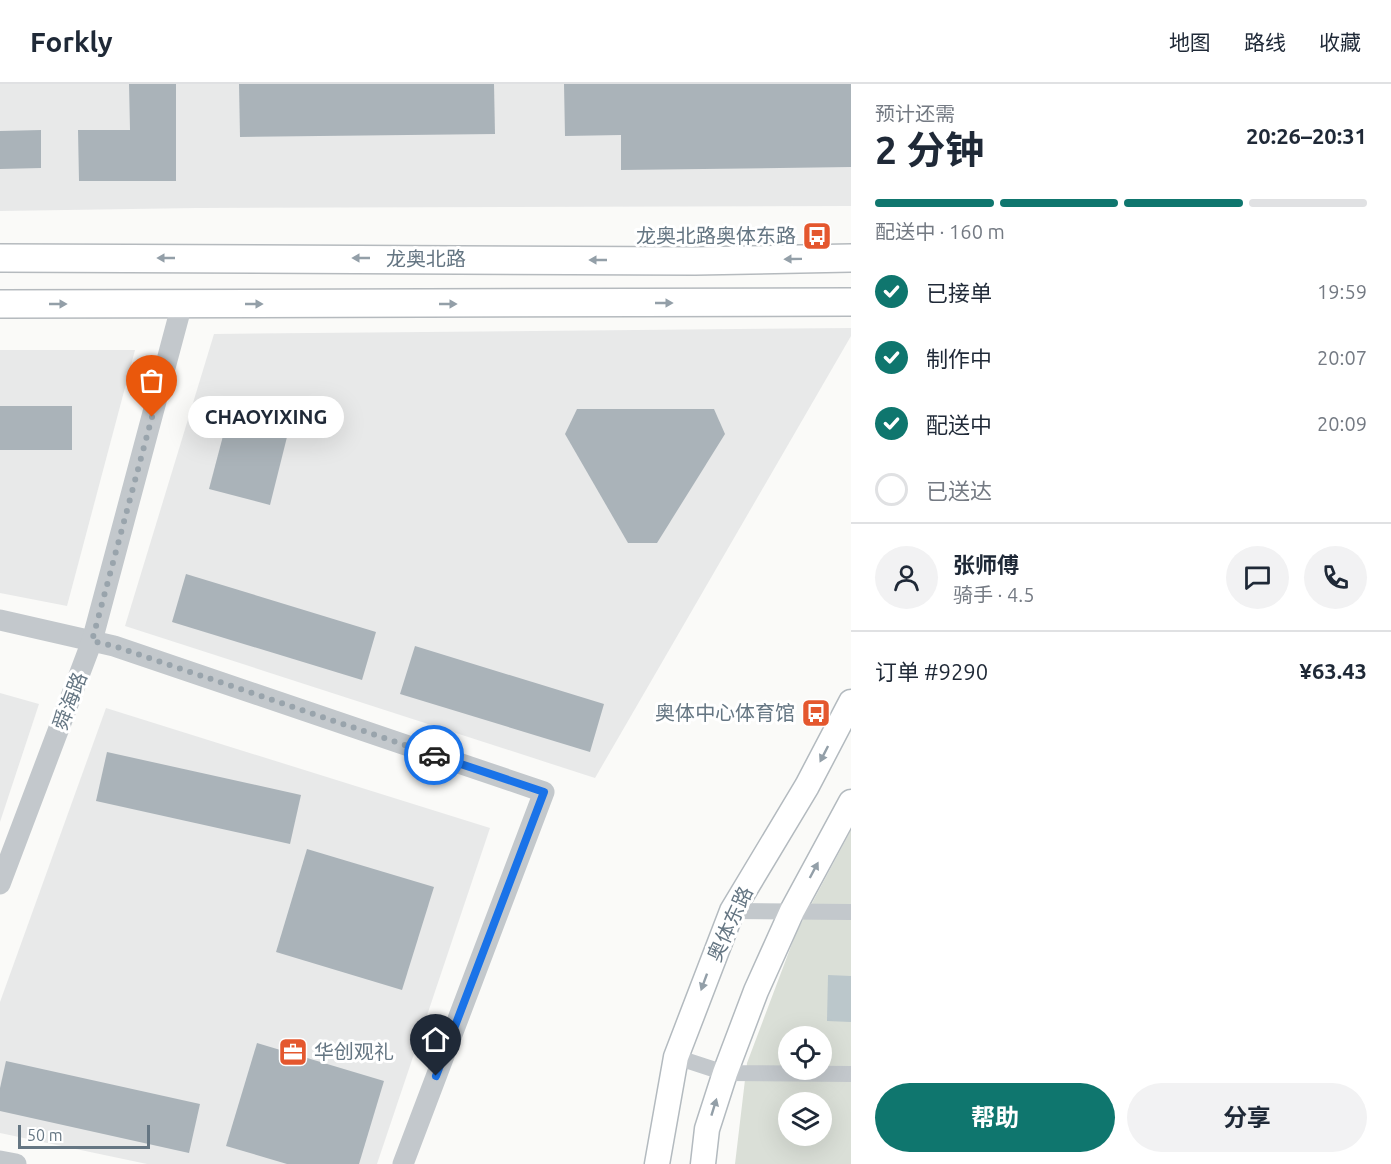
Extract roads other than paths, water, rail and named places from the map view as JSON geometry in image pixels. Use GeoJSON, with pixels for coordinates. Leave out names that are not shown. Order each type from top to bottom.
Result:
{"type":"FeatureCollection","features":[{"type":"Feature","properties":{"kind":"main road","name":"龙奥北路"},"geometry":{"type":"LineString","coordinates":[[0,258],[683,261],[851,258]]}},
{"type":"Feature","properties":{"kind":"main road"},"geometry":{"type":"LineString","coordinates":[[0,304],[851,302]]}},
{"type":"Feature","properties":{"kind":"main road","name":"奥体东路"},"geometry":{"type":"LineString","coordinates":[[657,1164],[676,1057],[732,911],[807,786],[851,702]]}},
{"type":"Feature","properties":{"kind":"main road"},"geometry":{"type":"LineString","coordinates":[[703,1164],[707,1129],[724,1073],[756,991],[792,911],[851,802]]}},
{"type":"Feature","properties":{"kind":"street","name":"舜海路"},"geometry":{"type":"LineString","coordinates":[[0,884],[92,641],[182,304]]}},
{"type":"Feature","properties":{"kind":"street"},"geometry":{"type":"LineString","coordinates":[[0,620],[114,646],[544,792],[403,1164]]}},
{"type":"Feature","properties":{"kind":"street"},"geometry":{"type":"LineString","coordinates":[[732,911],[851,912]]}},
{"type":"Feature","properties":{"kind":"street"},"geometry":{"type":"LineString","coordinates":[[676,1057],[724,1073],[851,1074]]}},
{"type":"Feature","properties":{"kind":"street"},"geometry":{"type":"LineString","coordinates":[[0,1161],[16,1164]]}},
{"type":"Feature","properties":{"kind":"place","name":"龙奥北路奥体东路"},"geometry":{"type":"Point","coordinates":[817,236]}},
{"type":"Feature","properties":{"kind":"place","name":"CHAOYIXING"},"geometry":{"type":"Point","coordinates":[152,417]}},
{"type":"Feature","properties":{"kind":"place","name":"奥体中心体育馆"},"geometry":{"type":"Point","coordinates":[816,713]}},
{"type":"Feature","properties":{"kind":"place","name":"华创观礼"},"geometry":{"type":"Point","coordinates":[293,1052]}}]}
